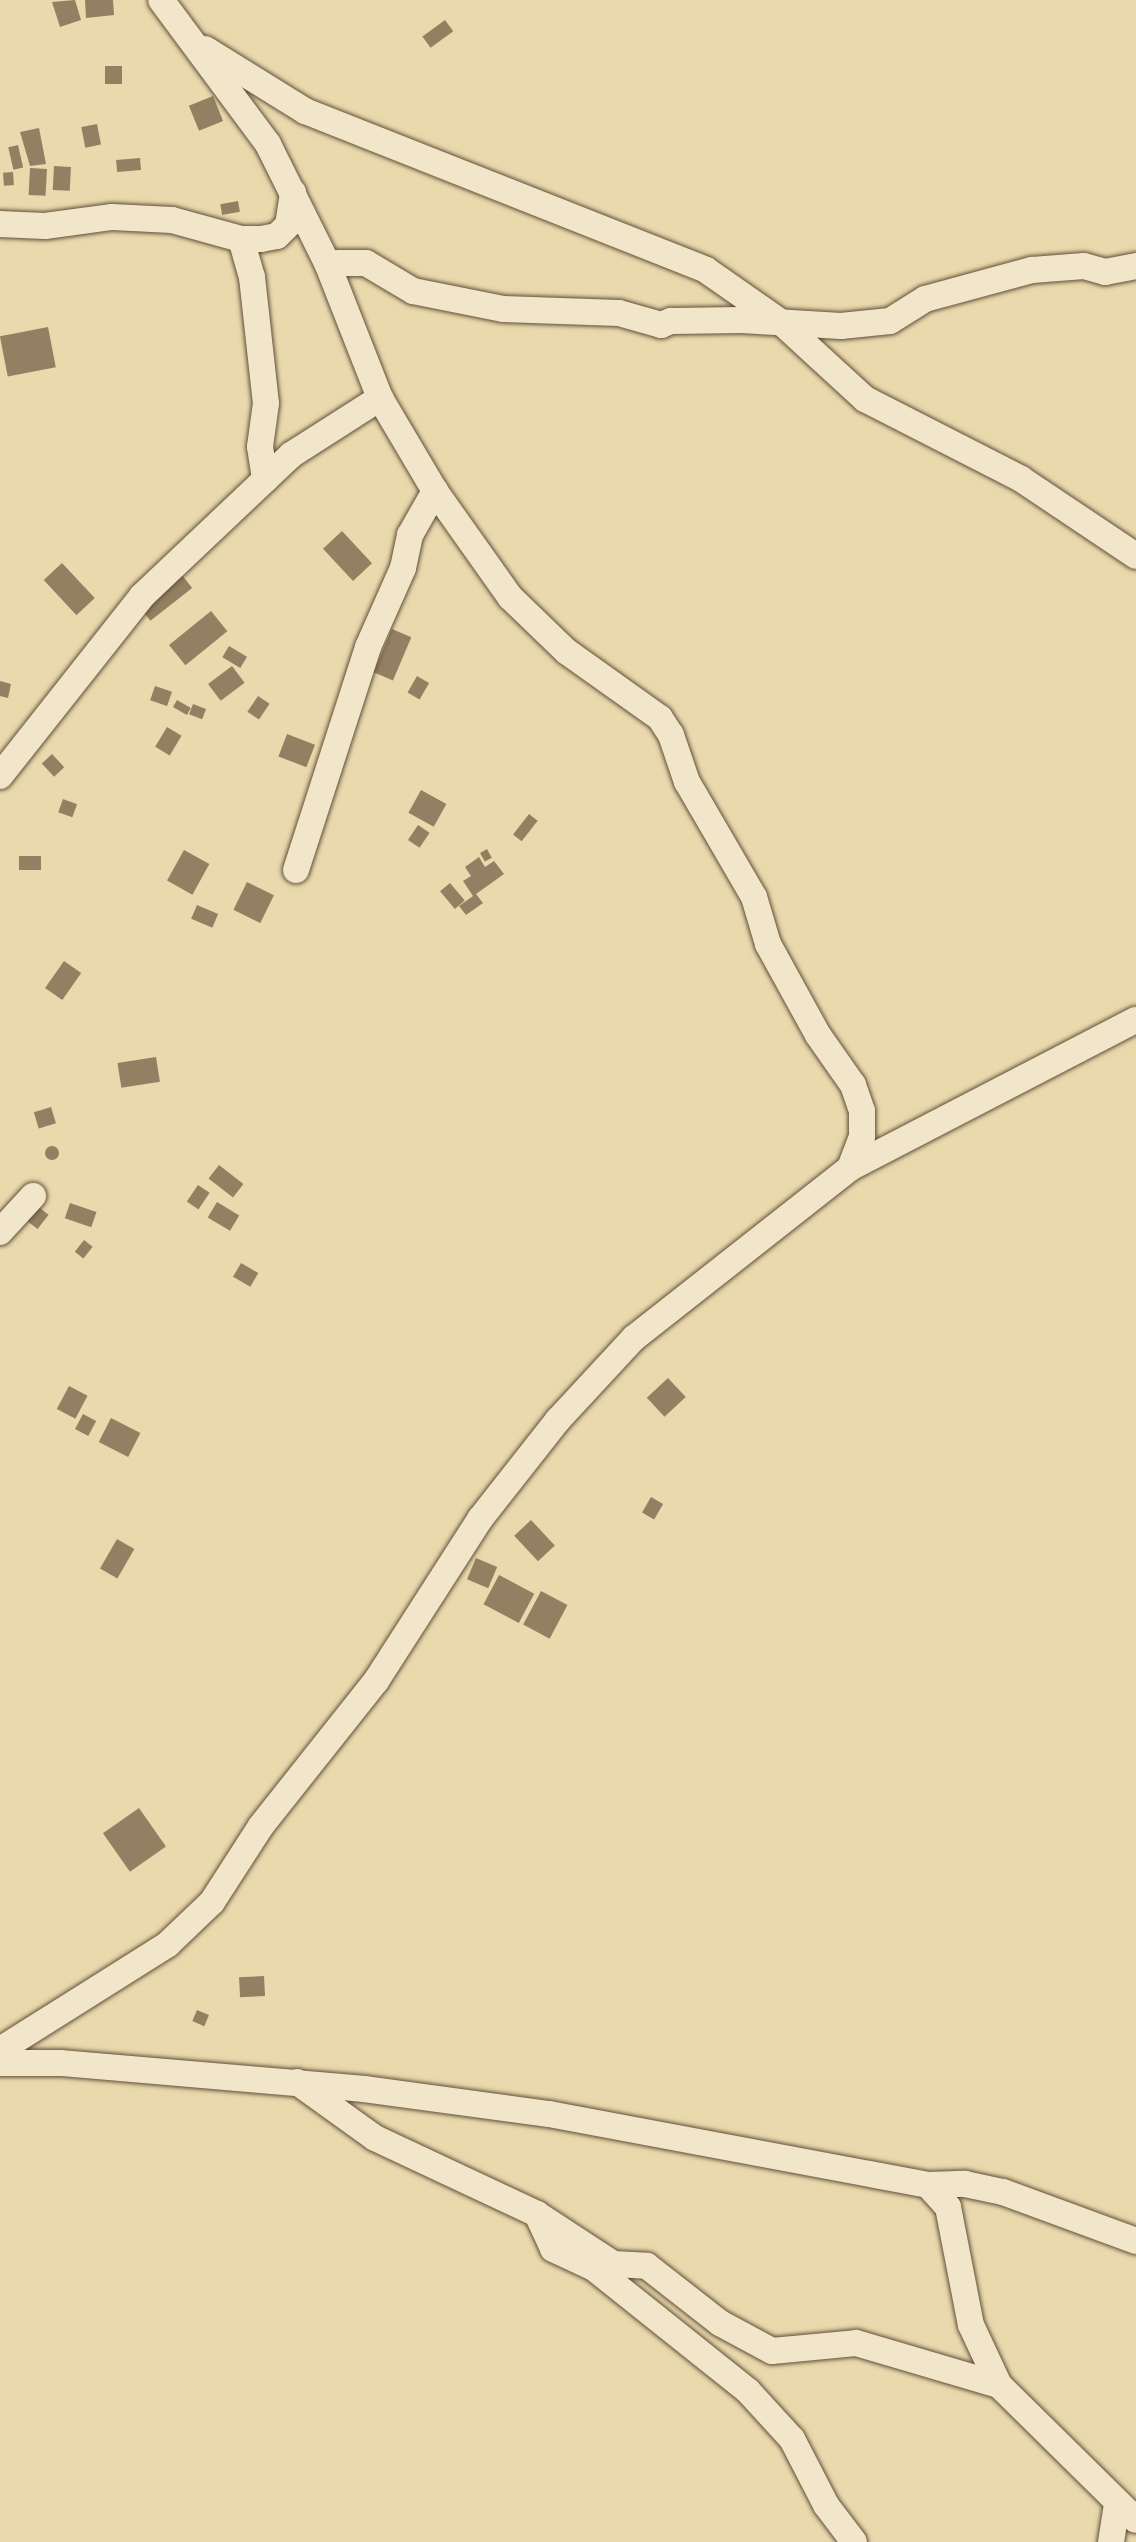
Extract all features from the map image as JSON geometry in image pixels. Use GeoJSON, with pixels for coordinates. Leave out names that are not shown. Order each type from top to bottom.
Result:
{"type":"FeatureCollection","features":[{"type":"Feature","properties":{"kind":"street"},"geometry":{"type":"LineString","coordinates":[[161,0],[268,144],[327,263],[380,398],[435,491],[510,597],[567,652],[660,718],[687,782],[754,897],[768,944],[818,1035],[852,1086],[862,1111],[862,1128],[850,1168]]}},
{"type":"Feature","properties":{"kind":"street"},"geometry":{"type":"LineString","coordinates":[[194,43],[305,111],[706,270],[782,323],[864,398],[1021,479],[1136,556]]}},
{"type":"Feature","properties":{"kind":"street"},"geometry":{"type":"LineString","coordinates":[[252,276],[277,236],[288,225],[293,192]]}},
{"type":"Feature","properties":{"kind":"street"},"geometry":{"type":"LineString","coordinates":[[0,224],[45,226],[112,217],[172,220],[241,239],[277,236]]}},
{"type":"Feature","properties":{"kind":"street"},"geometry":{"type":"LineString","coordinates":[[241,239],[252,276],[258,364],[266,402],[260,447],[264,480]]}},
{"type":"Feature","properties":{"kind":"street"},"geometry":{"type":"LineString","coordinates":[[327,263],[366,263],[413,290],[431,291],[492,308],[547,314],[569,310],[619,313],[661,325],[671,321],[841,326],[890,321],[925,299],[1032,270],[1084,266],[1105,272],[1136,266]]}},
{"type":"Feature","properties":{"kind":"street"},"geometry":{"type":"LineString","coordinates":[[0,776],[142,596],[264,480],[315,437],[380,398]]}},
{"type":"Feature","properties":{"kind":"street"},"geometry":{"type":"LineString","coordinates":[[296,870],[368,647],[403,568],[410,535],[435,491]]}},
{"type":"Feature","properties":{"kind":"street"},"geometry":{"type":"LineString","coordinates":[[6,2040],[168,1944],[212,1902],[261,1826],[376,1681],[480,1519],[558,1420],[634,1338],[850,1168],[1136,1020]]}},
{"type":"Feature","properties":{"kind":"street"},"geometry":{"type":"LineString","coordinates":[[862,1128],[903,1141]]}},
{"type":"Feature","properties":{"kind":"street"},"geometry":{"type":"LineString","coordinates":[[0,1231],[33,1196]]}},
{"type":"Feature","properties":{"kind":"street"},"geometry":{"type":"LineString","coordinates":[[6,2040],[61,2063]]}},
{"type":"Feature","properties":{"kind":"street"},"geometry":{"type":"LineString","coordinates":[[0,2063],[61,2063],[296,2081],[549,2114],[928,2185],[965,2184],[1003,2192],[1136,2241]]}},
{"type":"Feature","properties":{"kind":"street"},"geometry":{"type":"LineString","coordinates":[[296,2081],[375,2138],[537,2214],[613,2264],[647,2266],[720,2323],[772,2351],[856,2343],[999,2385]]}},
{"type":"Feature","properties":{"kind":"street"},"geometry":{"type":"LineString","coordinates":[[928,2185],[948,2207],[971,2325],[999,2385],[1126,2513],[1111,2542]]}},
{"type":"Feature","properties":{"kind":"street"},"geometry":{"type":"LineString","coordinates":[[537,2214],[553,2249],[594,2268],[748,2391],[792,2439],[826,2505],[854,2542]]}},
{"type":"Feature","properties":{"kind":"building"},"geometry":{"type":"Polygon","coordinates":[[[75,0],[81,20],[60,27],[52,2],[75,0]]]}},
{"type":"Feature","properties":{"kind":"building"},"geometry":{"type":"Polygon","coordinates":[[[85,0],[113,0],[114,15],[86,18],[85,0]]]}},
{"type":"Feature","properties":{"kind":"building"},"geometry":{"type":"Polygon","coordinates":[[[445,20],[453,31],[431,48],[422,36],[445,20]]]}},
{"type":"Feature","properties":{"kind":"building"},"geometry":{"type":"Polygon","coordinates":[[[105,66],[122,66],[122,84],[105,84],[105,66]]]}},
{"type":"Feature","properties":{"kind":"building"},"geometry":{"type":"Polygon","coordinates":[[[213,96],[223,121],[199,131],[189,106],[213,96]]]}},
{"type":"Feature","properties":{"kind":"building"},"geometry":{"type":"Polygon","coordinates":[[[97,124],[101,145],[85,148],[81,127],[97,124]]]}},
{"type":"Feature","properties":{"kind":"building"},"geometry":{"type":"Polygon","coordinates":[[[39,128],[46,164],[30,166],[20,132],[39,128]]]}},
{"type":"Feature","properties":{"kind":"building"},"geometry":{"type":"Polygon","coordinates":[[[18,145],[23,167],[13,170],[8,147],[18,145]]]}},
{"type":"Feature","properties":{"kind":"building"},"geometry":{"type":"Polygon","coordinates":[[[140,158],[141,170],[117,172],[116,160],[140,158]]]}},
{"type":"Feature","properties":{"kind":"building"},"geometry":{"type":"Polygon","coordinates":[[[54,166],[71,167],[70,191],[53,190],[54,166]]]}},
{"type":"Feature","properties":{"kind":"building"},"geometry":{"type":"Polygon","coordinates":[[[30,168],[47,169],[46,196],[29,195],[30,168]]]}},
{"type":"Feature","properties":{"kind":"building"},"geometry":{"type":"Polygon","coordinates":[[[13,172],[14,185],[4,186],[3,173],[13,172]]]}},
{"type":"Feature","properties":{"kind":"building"},"geometry":{"type":"Polygon","coordinates":[[[238,201],[240,212],[222,215],[220,204],[238,201]]]}},
{"type":"Feature","properties":{"kind":"building"},"geometry":{"type":"Polygon","coordinates":[[[48,327],[56,367],[8,377],[0,336],[48,327]]]}},
{"type":"Feature","properties":{"kind":"building"},"geometry":{"type":"Polygon","coordinates":[[[342,531],[372,563],[353,581],[323,549],[342,531]]]}},
{"type":"Feature","properties":{"kind":"building"},"geometry":{"type":"Polygon","coordinates":[[[62,563],[95,598],[76,615],[44,580],[62,563]]]}},
{"type":"Feature","properties":{"kind":"building"},"geometry":{"type":"Polygon","coordinates":[[[178,570],[192,588],[150,621],[136,603],[178,570]]]}},
{"type":"Feature","properties":{"kind":"building"},"geometry":{"type":"Polygon","coordinates":[[[211,611],[227,631],[185,665],[169,645],[211,611]]]}},
{"type":"Feature","properties":{"kind":"building"},"geometry":{"type":"Polygon","coordinates":[[[392,629],[411,637],[393,680],[374,672],[392,629]]]}},
{"type":"Feature","properties":{"kind":"building"},"geometry":{"type":"Polygon","coordinates":[[[229,646],[247,657],[240,668],[222,657],[229,646]]]}},
{"type":"Feature","properties":{"kind":"building"},"geometry":{"type":"Polygon","coordinates":[[[232,666],[245,683],[221,701],[208,684],[232,666]]]}},
{"type":"Feature","properties":{"kind":"building"},"geometry":{"type":"Polygon","coordinates":[[[417,676],[429,683],[420,699],[408,692],[417,676]]]}},
{"type":"Feature","properties":{"kind":"building"},"geometry":{"type":"Polygon","coordinates":[[[0,681],[11,684],[8,698],[0,696],[0,681]]]}},
{"type":"Feature","properties":{"kind":"building"},"geometry":{"type":"Polygon","coordinates":[[[155,686],[172,692],[167,706],[150,700],[155,686]]]}},
{"type":"Feature","properties":{"kind":"building"},"geometry":{"type":"Polygon","coordinates":[[[258,696],[270,704],[259,720],[247,712],[258,696]]]}},
{"type":"Feature","properties":{"kind":"building"},"geometry":{"type":"Polygon","coordinates":[[[177,700],[191,708],[187,715],[173,707],[177,700]]]}},
{"type":"Feature","properties":{"kind":"building"},"geometry":{"type":"Polygon","coordinates":[[[193,704],[206,709],[202,719],[189,714],[193,704]]]}},
{"type":"Feature","properties":{"kind":"building"},"geometry":{"type":"Polygon","coordinates":[[[167,727],[182,736],[170,755],[155,747],[167,727]]]}},
{"type":"Feature","properties":{"kind":"building"},"geometry":{"type":"Polygon","coordinates":[[[287,734],[315,745],[306,767],[278,756],[287,734]]]}},
{"type":"Feature","properties":{"kind":"building"},"geometry":{"type":"Polygon","coordinates":[[[52,754],[64,767],[54,777],[42,764],[52,754]]]}},
{"type":"Feature","properties":{"kind":"building"},"geometry":{"type":"Polygon","coordinates":[[[421,790],[446,804],[434,827],[408,813],[421,790]]]}},
{"type":"Feature","properties":{"kind":"building"},"geometry":{"type":"Polygon","coordinates":[[[63,799],[77,804],[72,817],[58,812],[63,799]]]}},
{"type":"Feature","properties":{"kind":"building"},"geometry":{"type":"Polygon","coordinates":[[[529,814],[538,821],[522,841],[513,834],[529,814]]]}},
{"type":"Feature","properties":{"kind":"building"},"geometry":{"type":"Polygon","coordinates":[[[418,825],[430,833],[420,848],[408,840],[418,825]]]}},
{"type":"Feature","properties":{"kind":"building"},"geometry":{"type":"Polygon","coordinates":[[[487,849],[492,858],[485,862],[480,853],[487,849]]]}},
{"type":"Feature","properties":{"kind":"building"},"geometry":{"type":"Polygon","coordinates":[[[184,850],[209,864],[192,895],[167,881],[184,850]]]}},
{"type":"Feature","properties":{"kind":"building"},"geometry":{"type":"Polygon","coordinates":[[[19,856],[41,856],[41,870],[19,870],[19,856]]]}},
{"type":"Feature","properties":{"kind":"building"},"geometry":{"type":"Polygon","coordinates":[[[479,857],[485,867],[494,861],[504,874],[476,894],[483,903],[466,915],[459,906],[473,896],[463,881],[471,876],[465,867],[479,857]]]}},
{"type":"Feature","properties":{"kind":"building"},"geometry":{"type":"Polygon","coordinates":[[[247,882],[274,895],[260,923],[233,910],[247,882]]]}},
{"type":"Feature","properties":{"kind":"building"},"geometry":{"type":"Polygon","coordinates":[[[450,883],[465,901],[455,909],[440,891],[450,883]]]}},
{"type":"Feature","properties":{"kind":"building"},"geometry":{"type":"Polygon","coordinates":[[[197,905],[218,914],[212,928],[191,919],[197,905]]]}},
{"type":"Feature","properties":{"kind":"building"},"geometry":{"type":"Polygon","coordinates":[[[64,961],[81,973],[62,1000],[45,988],[64,961]]]}},
{"type":"Feature","properties":{"kind":"building"},"geometry":{"type":"Polygon","coordinates":[[[156,1057],[160,1082],[121,1088],[117,1063],[156,1057]]]}},
{"type":"Feature","properties":{"kind":"building"},"geometry":{"type":"Polygon","coordinates":[[[51,1107],[56,1123],[39,1129],[34,1112],[51,1107]]]}},
{"type":"Feature","properties":{"kind":"building"},"geometry":{"type":"Polygon","coordinates":[[[52,1146],[57,1148],[57,1158],[52,1160],[47,1158],[45,1153],[47,1148],[52,1146]]]}},
{"type":"Feature","properties":{"kind":"building"},"geometry":{"type":"Polygon","coordinates":[[[219,1165],[243,1184],[233,1197],[209,1178],[219,1165]]]}},
{"type":"Feature","properties":{"kind":"building"},"geometry":{"type":"Polygon","coordinates":[[[198,1185],[210,1193],[198,1209],[187,1202],[198,1185]]]}},
{"type":"Feature","properties":{"kind":"building"},"geometry":{"type":"Polygon","coordinates":[[[217,1202],[239,1215],[230,1231],[208,1217],[217,1202]]]}},
{"type":"Feature","properties":{"kind":"building"},"geometry":{"type":"Polygon","coordinates":[[[70,1203],[96,1212],[91,1227],[65,1218],[70,1203]]]}},
{"type":"Feature","properties":{"kind":"building"},"geometry":{"type":"Polygon","coordinates":[[[36,1205],[49,1215],[38,1229],[25,1219],[36,1205]]]}},
{"type":"Feature","properties":{"kind":"building"},"geometry":{"type":"Polygon","coordinates":[[[84,1240],[93,1247],[83,1259],[75,1252],[84,1240]]]}},
{"type":"Feature","properties":{"kind":"building"},"geometry":{"type":"Polygon","coordinates":[[[241,1263],[258,1273],[250,1287],[233,1277],[241,1263]]]}},
{"type":"Feature","properties":{"kind":"building"},"geometry":{"type":"Polygon","coordinates":[[[668,1378],[686,1397],[665,1417],[647,1398],[668,1378]]]}},
{"type":"Feature","properties":{"kind":"building"},"geometry":{"type":"Polygon","coordinates":[[[69,1386],[88,1396],[75,1419],[57,1409],[69,1386]]]}},
{"type":"Feature","properties":{"kind":"building"},"geometry":{"type":"Polygon","coordinates":[[[83,1414],[96,1421],[88,1436],[75,1429],[83,1414]]]}},
{"type":"Feature","properties":{"kind":"building"},"geometry":{"type":"Polygon","coordinates":[[[111,1418],[140,1433],[128,1457],[99,1442],[111,1418]]]}},
{"type":"Feature","properties":{"kind":"building"},"geometry":{"type":"Polygon","coordinates":[[[651,1497],[663,1504],[654,1520],[642,1513],[651,1497]]]}},
{"type":"Feature","properties":{"kind":"building"},"geometry":{"type":"Polygon","coordinates":[[[531,1520],[555,1546],[538,1561],[514,1536],[531,1520]]]}},
{"type":"Feature","properties":{"kind":"building"},"geometry":{"type":"Polygon","coordinates":[[[117,1539],[134,1549],[117,1578],[100,1568],[117,1539]]]}},
{"type":"Feature","properties":{"kind":"building"},"geometry":{"type":"Polygon","coordinates":[[[476,1558],[497,1567],[488,1588],[467,1579],[476,1558]]]}},
{"type":"Feature","properties":{"kind":"building"},"geometry":{"type":"Polygon","coordinates":[[[499,1575],[534,1594],[519,1623],[484,1604],[499,1575]]]}},
{"type":"Feature","properties":{"kind":"building"},"geometry":{"type":"Polygon","coordinates":[[[541,1591],[567,1605],[550,1639],[523,1625],[541,1591]]]}},
{"type":"Feature","properties":{"kind":"building"},"geometry":{"type":"Polygon","coordinates":[[[139,1808],[166,1847],[130,1872],[103,1833],[139,1808]]]}},
{"type":"Feature","properties":{"kind":"building"},"geometry":{"type":"Polygon","coordinates":[[[264,1976],[265,1996],[240,1997],[239,1977],[264,1976]]]}},
{"type":"Feature","properties":{"kind":"building"},"geometry":{"type":"Polygon","coordinates":[[[197,2010],[209,2015],[204,2026],[192,2021],[197,2010]]]}}]}
